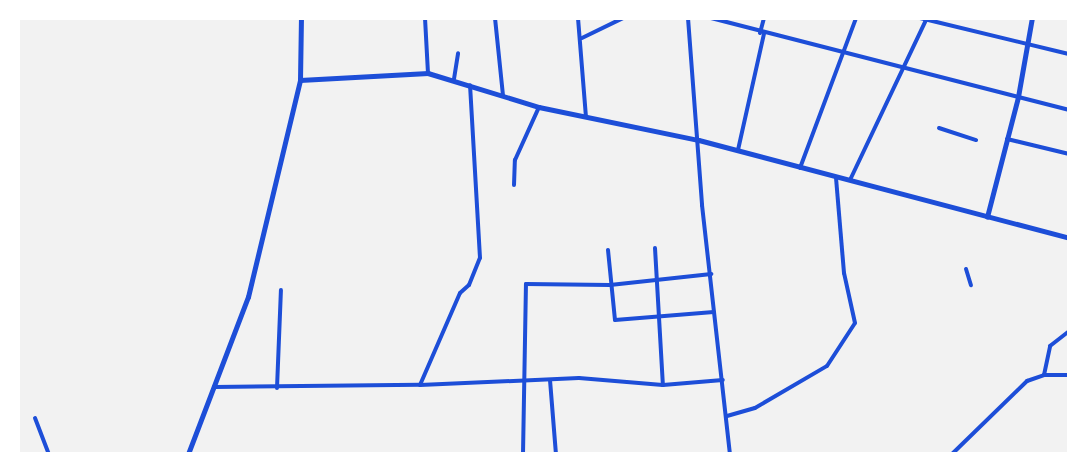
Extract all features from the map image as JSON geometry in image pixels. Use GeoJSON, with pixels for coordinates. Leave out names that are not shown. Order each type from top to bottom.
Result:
{"type":"FeatureCollection","features":[{"type":"Feature","properties":{"kind":"street"},"geometry":{"type":"LineString","coordinates":[[188,454],[248,297],[300,80],[301,18]]}},
{"type":"Feature","properties":{"kind":"street"},"geometry":{"type":"LineString","coordinates":[[424,18],[428,73]]}},
{"type":"Feature","properties":{"kind":"street"},"geometry":{"type":"LineString","coordinates":[[495,18],[503,95]]}},
{"type":"Feature","properties":{"kind":"street"},"geometry":{"type":"LineString","coordinates":[[578,18],[582,38],[586,117]]}},
{"type":"Feature","properties":{"kind":"street"},"geometry":{"type":"LineString","coordinates":[[582,38],[623,18]]}},
{"type":"Feature","properties":{"kind":"street"},"geometry":{"type":"LineString","coordinates":[[688,18],[699,140],[702,206],[730,454]]}},
{"type":"Feature","properties":{"kind":"street"},"geometry":{"type":"LineString","coordinates":[[711,18],[762,34],[902,70],[1069,110]]}},
{"type":"Feature","properties":{"kind":"street"},"geometry":{"type":"LineString","coordinates":[[738,150],[764,18]]}},
{"type":"Feature","properties":{"kind":"street"},"geometry":{"type":"LineString","coordinates":[[800,168],[856,18]]}},
{"type":"Feature","properties":{"kind":"street"},"geometry":{"type":"LineString","coordinates":[[920,18],[1028,46],[1069,54]]}},
{"type":"Feature","properties":{"kind":"street"},"geometry":{"type":"LineString","coordinates":[[987,218],[1018,97],[1032,18]]}},
{"type":"Feature","properties":{"kind":"street"},"geometry":{"type":"LineString","coordinates":[[849,181],[927,19]]}},
{"type":"Feature","properties":{"kind":"street"},"geometry":{"type":"LineString","coordinates":[[454,79],[458,53]]}},
{"type":"Feature","properties":{"kind":"street"},"geometry":{"type":"LineString","coordinates":[[300,80],[428,73],[454,79],[539,107],[699,140],[1069,238]]}},
{"type":"Feature","properties":{"kind":"street"},"geometry":{"type":"LineString","coordinates":[[420,385],[460,293],[469,285],[480,258],[470,85]]}},
{"type":"Feature","properties":{"kind":"street"},"geometry":{"type":"LineString","coordinates":[[514,185],[514,160],[539,107]]}},
{"type":"Feature","properties":{"kind":"street"},"geometry":{"type":"LineString","coordinates":[[939,128],[976,140]]}},
{"type":"Feature","properties":{"kind":"street"},"geometry":{"type":"LineString","coordinates":[[1007,139],[1069,154]]}},
{"type":"Feature","properties":{"kind":"street"},"geometry":{"type":"LineString","coordinates":[[727,416],[755,408],[827,366],[855,323],[844,273],[836,177]]}},
{"type":"Feature","properties":{"kind":"street"},"geometry":{"type":"LineString","coordinates":[[656,248],[663,385]]}},
{"type":"Feature","properties":{"kind":"street"},"geometry":{"type":"LineString","coordinates":[[608,250],[615,320],[714,312]]}},
{"type":"Feature","properties":{"kind":"street"},"geometry":{"type":"LineString","coordinates":[[966,269],[971,285]]}},
{"type":"Feature","properties":{"kind":"street"},"geometry":{"type":"LineString","coordinates":[[523,454],[522,381],[526,284],[610,285],[711,274]]}},
{"type":"Feature","properties":{"kind":"street"},"geometry":{"type":"LineString","coordinates":[[277,388],[281,290]]}},
{"type":"Feature","properties":{"kind":"street"},"geometry":{"type":"LineString","coordinates":[[1044,375],[1050,346],[1069,331]]}},
{"type":"Feature","properties":{"kind":"street"},"geometry":{"type":"LineString","coordinates":[[952,454],[1027,381],[1044,375],[1069,375]]}},
{"type":"Feature","properties":{"kind":"street"},"geometry":{"type":"LineString","coordinates":[[214,387],[420,385],[579,378],[663,385],[723,380]]}},
{"type":"Feature","properties":{"kind":"street"},"geometry":{"type":"LineString","coordinates":[[550,380],[556,454]]}},
{"type":"Feature","properties":{"kind":"street"},"geometry":{"type":"LineString","coordinates":[[35,418],[49,454]]}}]}
